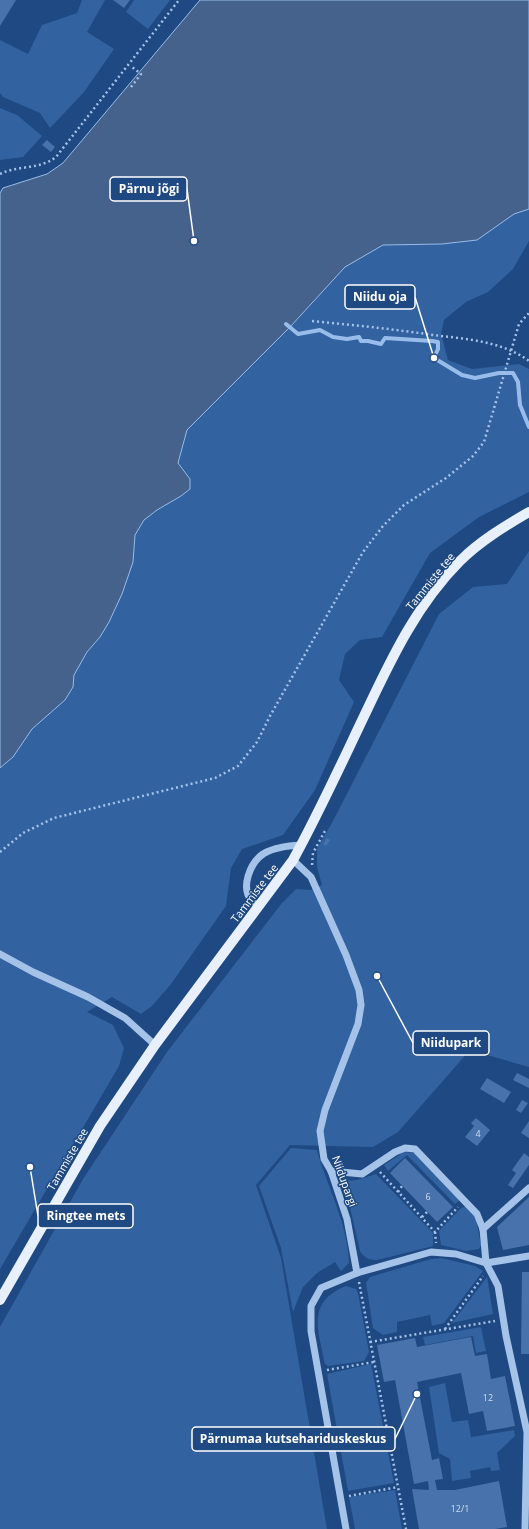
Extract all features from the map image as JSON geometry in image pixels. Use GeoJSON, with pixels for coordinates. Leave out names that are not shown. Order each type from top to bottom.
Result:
{"type":"FeatureCollection","features":[{"type":"Feature","properties":{"kind":"main road","name":"Tammiste tee"},"geometry":{"type":"LineString","coordinates":[[0,1300],[100,1126],[155,1044],[293,860],[302,845],[383,675],[419,610],[459,562],[487,539],[529,512]]}},
{"type":"Feature","properties":{"kind":"street"},"geometry":{"type":"LineString","coordinates":[[260,905],[252,901],[246,890],[249,871],[262,854],[284,846],[302,845]]}},
{"type":"Feature","properties":{"kind":"street","name":"Niidupargi"},"geometry":{"type":"LineString","coordinates":[[293,860],[311,877],[354,974],[359,990],[361,1005],[358,1024],[324,1110],[320,1131],[324,1159],[331,1171],[347,1219],[358,1273]]}},
{"type":"Feature","properties":{"kind":"street"},"geometry":{"type":"LineString","coordinates":[[0,954],[33,972],[88,997],[125,1018],[155,1044]]}},
{"type":"Feature","properties":{"kind":"street"},"geometry":{"type":"LineString","coordinates":[[331,1171],[362,1174],[395,1152],[405,1148],[415,1149],[478,1214],[483,1230],[487,1265],[498,1286],[526,1432],[525,1529]]}},
{"type":"Feature","properties":{"kind":"street"},"geometry":{"type":"LineString","coordinates":[[483,1230],[529,1188]]}},
{"type":"Feature","properties":{"kind":"street"},"geometry":{"type":"LineString","coordinates":[[346,1529],[311,1331],[311,1306],[321,1288],[358,1273],[431,1252],[456,1254],[487,1265],[529,1256]]}},
{"type":"Feature","properties":{"kind":"path"},"geometry":{"type":"LineString","coordinates":[[0,174],[42,165],[50,162],[56,157],[179,0]]}},
{"type":"Feature","properties":{"kind":"path"},"geometry":{"type":"LineString","coordinates":[[131,87],[141,74],[132,67]]}},
{"type":"Feature","properties":{"kind":"path"},"geometry":{"type":"LineString","coordinates":[[0,852],[23,833],[54,818],[214,778],[238,766],[257,742],[280,698],[363,552],[383,526],[404,505],[446,478],[473,456],[484,442],[519,324],[529,313]]}},
{"type":"Feature","properties":{"kind":"path"},"geometry":{"type":"LineString","coordinates":[[312,321],[394,329],[472,340],[511,350],[529,361]]}},
{"type":"Feature","properties":{"kind":"path"},"geometry":{"type":"LineString","coordinates":[[311,877],[313,853],[326,829]]}},
{"type":"Feature","properties":{"kind":"path"},"geometry":{"type":"LineString","coordinates":[[374,1166],[435,1232],[464,1201]]}},
{"type":"Feature","properties":{"kind":"path"},"geometry":{"type":"LineString","coordinates":[[398,1192],[402,1186]]}},
{"type":"Feature","properties":{"kind":"path"},"geometry":{"type":"LineString","coordinates":[[422,1217],[427,1212]]}},
{"type":"Feature","properties":{"kind":"path"},"geometry":{"type":"LineString","coordinates":[[444,1329],[487,1265]]}},
{"type":"Feature","properties":{"kind":"path"},"geometry":{"type":"LineString","coordinates":[[358,1273],[406,1529]]}},
{"type":"Feature","properties":{"kind":"path"},"geometry":{"type":"LineString","coordinates":[[370,1342],[504,1319]]}},
{"type":"Feature","properties":{"kind":"path"},"geometry":{"type":"LineString","coordinates":[[319,1372],[374,1362]]}},
{"type":"Feature","properties":{"kind":"path"},"geometry":{"type":"LineString","coordinates":[[341,1497],[398,1487]]}},
{"type":"Feature","properties":{"kind":"shaded area"},"geometry":{"type":"Polygon","coordinates":[[[82,0],[105,0],[87,32],[114,49],[84,92],[50,128],[40,113],[3,97],[0,93],[0,40],[28,54],[42,25],[77,13],[82,0]]]}},
{"type":"Feature","properties":{"kind":"shaded area"},"geometry":{"type":"Polygon","coordinates":[[[134,0],[170,0],[148,29],[126,12],[134,0]]]}},
{"type":"Feature","properties":{"kind":"shaded area"},"geometry":{"type":"Polygon","coordinates":[[[200,0],[529,0],[529,209],[514,214],[477,240],[442,244],[383,245],[345,267],[290,327],[187,430],[178,463],[190,479],[190,489],[144,520],[135,535],[133,562],[122,594],[109,622],[100,637],[87,652],[74,675],[73,687],[65,700],[32,729],[13,757],[0,768],[0,193],[3,188],[47,174],[63,163],[200,0]]]}},
{"type":"Feature","properties":{"kind":"shaded area"},"geometry":{"type":"Polygon","coordinates":[[[0,108],[17,115],[42,136],[23,157],[0,160],[0,108]]]}},
{"type":"Feature","properties":{"kind":"shaded area"},"geometry":{"type":"Polygon","coordinates":[[[529,209],[529,241],[513,269],[488,292],[466,302],[444,320],[441,334],[448,360],[472,369],[519,364],[529,369],[529,492],[479,517],[430,553],[382,637],[360,640],[345,654],[339,680],[354,702],[315,790],[283,835],[242,849],[231,868],[226,906],[171,984],[152,1006],[141,1014],[112,997],[87,1012],[113,1025],[124,1048],[119,1066],[0,1269],[0,768],[13,757],[32,729],[65,700],[73,687],[73,675],[87,652],[100,637],[109,622],[133,562],[135,535],[144,520],[157,510],[181,496],[190,479],[178,463],[187,430],[290,327],[345,267],[383,245],[442,244],[477,240],[514,214],[529,209]]]}},
{"type":"Feature","properties":{"kind":"shaded area"},"geometry":{"type":"Polygon","coordinates":[[[529,551],[529,1067],[470,1050],[398,1132],[373,1147],[290,1145],[256,1185],[281,1258],[327,1529],[0,1529],[0,1327],[83,1179],[167,1052],[282,903],[296,889],[311,890],[322,885],[317,867],[317,849],[333,821],[439,614],[473,587],[507,584],[529,551]]]}},
{"type":"Feature","properties":{"kind":"shaded area"},"geometry":{"type":"Polygon","coordinates":[[[291,1148],[317,1150],[341,1219],[348,1248],[349,1263],[341,1271],[335,1262],[317,1273],[303,1287],[293,1312],[281,1248],[259,1186],[291,1148]]]}},
{"type":"Feature","properties":{"kind":"shaded area"},"geometry":{"type":"Polygon","coordinates":[[[404,1152],[414,1153],[460,1200],[455,1204],[407,1155],[388,1171],[384,1165],[404,1152]]]}},
{"type":"Feature","properties":{"kind":"shaded area"},"geometry":{"type":"Polygon","coordinates":[[[376,1174],[433,1233],[433,1246],[377,1260],[365,1257],[360,1251],[344,1181],[357,1180],[376,1174]]]}},
{"type":"Feature","properties":{"kind":"shaded area"},"geometry":{"type":"Polygon","coordinates":[[[466,1206],[476,1219],[481,1245],[479,1249],[466,1251],[441,1245],[439,1231],[460,1209],[466,1206]]]}},
{"type":"Feature","properties":{"kind":"shaded area"},"geometry":{"type":"Polygon","coordinates":[[[441,1258],[475,1266],[483,1271],[444,1323],[432,1326],[430,1315],[397,1322],[397,1332],[383,1335],[373,1328],[366,1283],[370,1277],[431,1259],[441,1258]]]}},
{"type":"Feature","properties":{"kind":"shaded area"},"geometry":{"type":"Polygon","coordinates":[[[487,1277],[493,1314],[452,1323],[487,1277]]]}},
{"type":"Feature","properties":{"kind":"shaded area"},"geometry":{"type":"Polygon","coordinates":[[[346,1286],[356,1289],[358,1293],[369,1352],[364,1361],[328,1366],[325,1364],[318,1329],[320,1309],[333,1293],[346,1286]]]}},
{"type":"Feature","properties":{"kind":"shaded area"},"geometry":{"type":"Polygon","coordinates":[[[481,1327],[486,1351],[476,1353],[473,1336],[425,1345],[423,1337],[481,1327]]]}},
{"type":"Feature","properties":{"kind":"shaded area"},"geometry":{"type":"Polygon","coordinates":[[[371,1364],[394,1483],[348,1491],[327,1374],[371,1364]]]}},
{"type":"Feature","properties":{"kind":"shaded area"},"geometry":{"type":"Polygon","coordinates":[[[445,1383],[452,1422],[468,1420],[471,1437],[514,1430],[515,1436],[497,1453],[500,1470],[491,1471],[490,1467],[470,1471],[471,1478],[452,1481],[450,1459],[439,1453],[429,1387],[445,1383]]]}},
{"type":"Feature","properties":{"kind":"shaded area"},"geometry":{"type":"Polygon","coordinates":[[[395,1490],[402,1529],[355,1529],[349,1497],[395,1490]]]}},
{"type":"Feature","properties":{"kind":"building"},"geometry":{"type":"Polygon","coordinates":[[[0,0],[16,0],[0,26],[0,0]]]}},
{"type":"Feature","properties":{"kind":"building"},"geometry":{"type":"Polygon","coordinates":[[[113,0],[130,0],[124,8],[113,0]]]}},
{"type":"Feature","properties":{"kind":"building"},"geometry":{"type":"Polygon","coordinates":[[[47,140],[55,147],[51,152],[42,145],[47,140]]]}},
{"type":"Feature","properties":{"kind":"building"},"geometry":{"type":"Polygon","coordinates":[[[327,838],[330,840],[326,846],[323,844],[327,838]]]}},
{"type":"Feature","properties":{"kind":"building"},"geometry":{"type":"Polygon","coordinates":[[[517,1073],[529,1079],[529,1088],[513,1080],[517,1073]]]}},
{"type":"Feature","properties":{"kind":"building"},"geometry":{"type":"Polygon","coordinates":[[[487,1078],[511,1092],[504,1103],[480,1089],[487,1078]]]}},
{"type":"Feature","properties":{"kind":"building"},"geometry":{"type":"Polygon","coordinates":[[[522,1100],[528,1103],[521,1113],[516,1110],[522,1100]]]}},
{"type":"Feature","properties":{"kind":"building"},"geometry":{"type":"Polygon","coordinates":[[[476,1118],[490,1130],[477,1146],[465,1137],[474,1126],[471,1123],[476,1118]]]}},
{"type":"Feature","properties":{"kind":"building"},"geometry":{"type":"Polygon","coordinates":[[[529,1121],[529,1138],[521,1133],[529,1121]]]}},
{"type":"Feature","properties":{"kind":"building"},"geometry":{"type":"Polygon","coordinates":[[[524,1153],[529,1157],[529,1165],[513,1188],[508,1185],[516,1173],[512,1170],[524,1153]]]}},
{"type":"Feature","properties":{"kind":"building"},"geometry":{"type":"Polygon","coordinates":[[[405,1158],[453,1207],[437,1222],[390,1173],[405,1158]]]}},
{"type":"Feature","properties":{"kind":"building"},"geometry":{"type":"Polygon","coordinates":[[[529,1197],[529,1245],[503,1250],[497,1227],[529,1197]]]}},
{"type":"Feature","properties":{"kind":"building"},"geometry":{"type":"Polygon","coordinates":[[[522,1272],[529,1272],[529,1354],[521,1354],[522,1272]]]}},
{"type":"Feature","properties":{"kind":"building"},"geometry":{"type":"Polygon","coordinates":[[[471,1337],[475,1356],[487,1354],[491,1379],[505,1376],[515,1426],[487,1431],[483,1411],[469,1414],[461,1373],[417,1382],[432,1460],[439,1458],[443,1479],[435,1480],[437,1490],[455,1490],[499,1481],[507,1527],[495,1529],[419,1529],[412,1489],[429,1490],[428,1481],[414,1484],[395,1380],[384,1382],[377,1345],[415,1338],[417,1347],[471,1337]]]}},
{"type":"Feature","properties":{"kind":"waterway"},"geometry":{"type":"LineString","coordinates":[[286,324],[298,334],[320,330],[333,337],[347,339],[359,337],[361,341],[381,344],[385,338],[438,342],[438,349],[434,358],[462,375],[475,378],[499,373],[513,373],[518,382],[520,405],[529,427]]}},
{"type":"Feature","properties":{"kind":"place","name":"Pärnu jõgi"},"geometry":{"type":"Point","coordinates":[194,241]}},
{"type":"Feature","properties":{"kind":"place","name":"Niidu oja"},"geometry":{"type":"Point","coordinates":[434,358]}},
{"type":"Feature","properties":{"kind":"place","name":"Niidupark"},"geometry":{"type":"Point","coordinates":[377,976]}},
{"type":"Feature","properties":{"kind":"place","name":"Ringtee mets"},"geometry":{"type":"Point","coordinates":[30,1167]}},
{"type":"Feature","properties":{"kind":"place","name":"Pärnumaa kutsehariduskeskus"},"geometry":{"type":"Point","coordinates":[417,1394]}}]}
